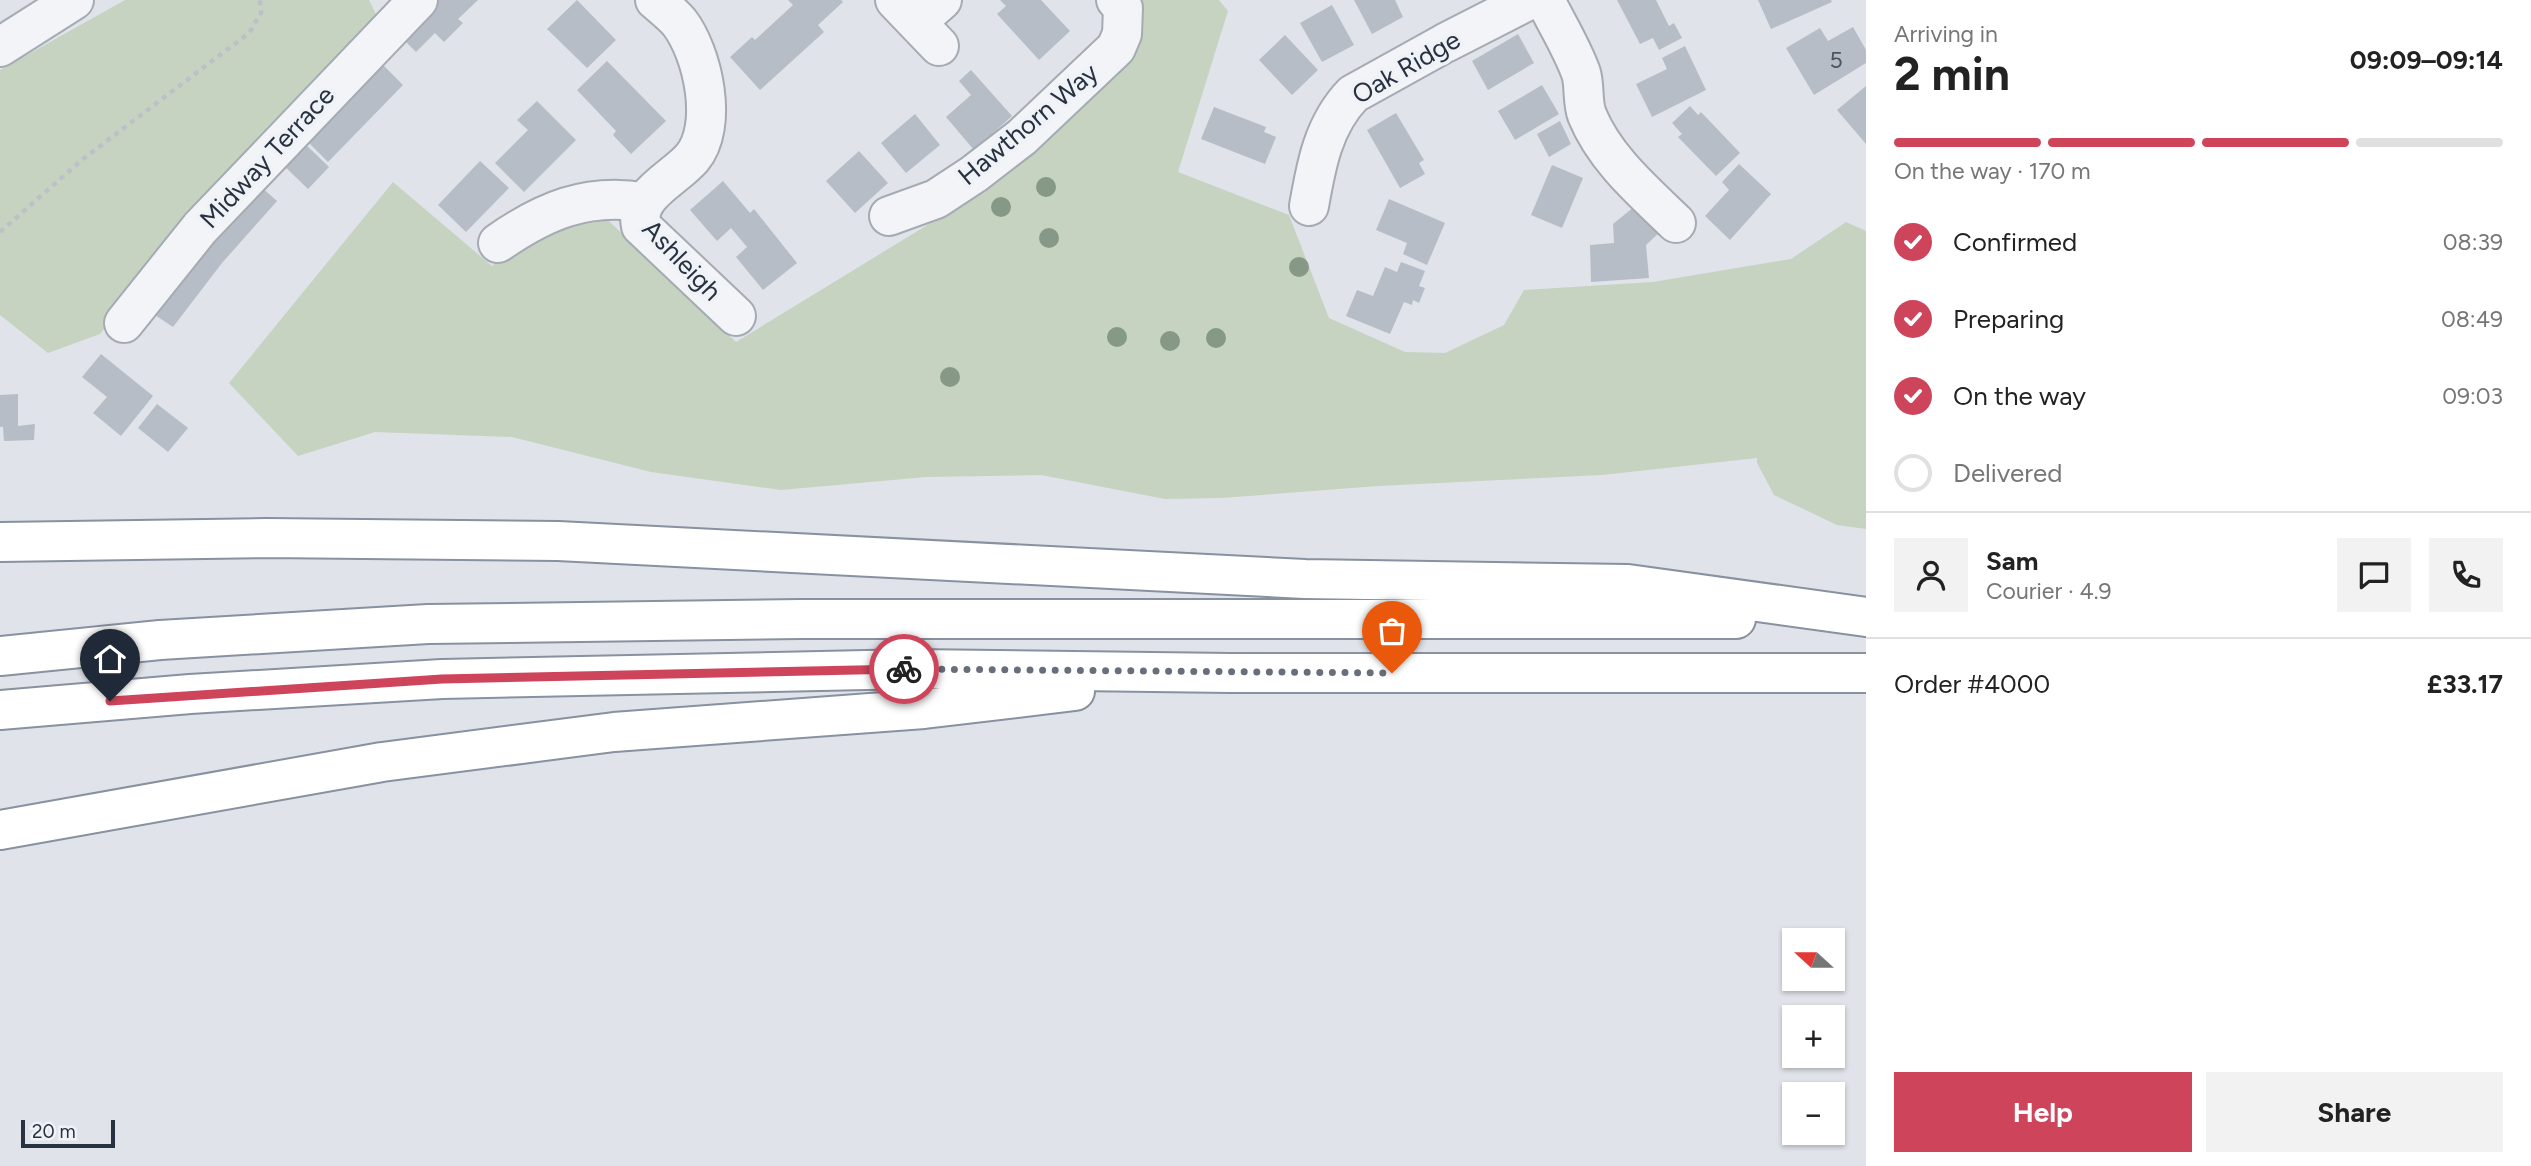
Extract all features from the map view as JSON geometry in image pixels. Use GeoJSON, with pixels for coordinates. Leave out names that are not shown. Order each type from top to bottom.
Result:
{"type":"FeatureCollection","features":[{"type":"Feature","properties":{"kind":"highway"},"geometry":{"type":"LineString","coordinates":[[0,542],[265,538],[558,541],[1291,579],[1629,584],[1866,617]]}},
{"type":"Feature","properties":{"kind":"highway"},"geometry":{"type":"LineString","coordinates":[[0,656],[160,640],[428,624],[828,619],[1866,617]]}},
{"type":"Feature","properties":{"kind":"highway"},"geometry":{"type":"LineString","coordinates":[[0,710],[190,694],[442,679],[913,669],[1230,673],[1866,673]]}},
{"type":"Feature","properties":{"kind":"highway"},"geometry":{"type":"LineString","coordinates":[[0,831],[382,762],[614,732],[924,709],[1230,673]]}},
{"type":"Feature","properties":{"kind":"street"},"geometry":{"type":"LineString","coordinates":[[0,47],[74,0]]}},
{"type":"Feature","properties":{"kind":"street","name":"Midway Terrace"},"geometry":{"type":"LineString","coordinates":[[124,323],[200,228],[418,0]]}},
{"type":"Feature","properties":{"kind":"street","name":"Hawthorn Way"},"geometry":{"type":"LineString","coordinates":[[889,216],[936,200],[974,174],[1022,137],[1116,48],[1122,34],[1123,8],[1116,0]]}},
{"type":"Feature","properties":{"kind":"street","name":"Oak Ridge"},"geometry":{"type":"LineString","coordinates":[[1308,206],[1324,140],[1343,104],[1353,94],[1530,0]]}},
{"type":"Feature","properties":{"kind":"street"},"geometry":{"type":"LineString","coordinates":[[1545,0],[1581,75],[1587,115],[1601,140],[1624,173],[1676,223]]}},
{"type":"Feature","properties":{"kind":"street","name":"Ashleigh"},"geometry":{"type":"LineString","coordinates":[[679,7],[706,96],[705,131],[692,158],[643,202],[638,214],[641,226],[736,316]]}},
{"type":"Feature","properties":{"kind":"street"},"geometry":{"type":"LineString","coordinates":[[498,243],[531,220],[560,208],[611,199],[643,202]]}},
{"type":"Feature","properties":{"kind":"path"},"geometry":{"type":"LineString","coordinates":[[0,232],[83,159],[249,33],[261,13],[260,0]]}},
{"type":"Feature","properties":{"kind":"green space"},"geometry":{"type":"Polygon","coordinates":[[[125,0],[369,0],[380,22],[226,180],[100,334],[48,353],[0,315],[0,70],[125,0]]]}},
{"type":"Feature","properties":{"kind":"green space"},"geometry":{"type":"Polygon","coordinates":[[[1132,0],[1219,0],[1228,11],[1178,172],[1289,215],[1329,318],[1405,352],[1445,353],[1504,325],[1524,290],[1653,282],[1791,259],[1846,222],[1866,231],[1866,529],[1837,525],[1774,495],[1757,458],[1602,475],[1378,486],[1222,498],[1165,499],[1041,475],[926,477],[781,490],[651,472],[512,437],[375,432],[298,456],[229,383],[393,182],[492,266],[538,230],[592,205],[736,342],[978,194],[1132,0]]]}},
{"type":"Feature","properties":{"kind":"building"},"geometry":{"type":"Polygon","coordinates":[[[432,0],[478,0],[458,19],[463,23],[444,42],[435,33],[416,52],[397,33],[432,0]]]}},
{"type":"Feature","properties":{"kind":"building"},"geometry":{"type":"Polygon","coordinates":[[[577,0],[616,40],[587,68],[547,29],[577,0]]]}},
{"type":"Feature","properties":{"kind":"building"},"geometry":{"type":"Polygon","coordinates":[[[788,0],[843,2],[818,25],[824,32],[760,90],[730,57],[752,37],[755,40],[793,5],[788,0]]]}},
{"type":"Feature","properties":{"kind":"building"},"geometry":{"type":"Polygon","coordinates":[[[1000,0],[1041,0],[1070,31],[1039,60],[997,14],[1006,6],[1000,0]]]}},
{"type":"Feature","properties":{"kind":"building"},"geometry":{"type":"Polygon","coordinates":[[[1354,0],[1395,0],[1403,17],[1372,34],[1354,0]]]}},
{"type":"Feature","properties":{"kind":"building"},"geometry":{"type":"Polygon","coordinates":[[[1617,0],[1656,0],[1669,26],[1674,23],[1682,38],[1659,50],[1653,38],[1640,44],[1617,0]]]}},
{"type":"Feature","properties":{"kind":"building"},"geometry":{"type":"Polygon","coordinates":[[[1758,0],[1831,0],[1832,2],[1771,29],[1758,0]]]}},
{"type":"Feature","properties":{"kind":"building"},"geometry":{"type":"Polygon","coordinates":[[[1332,5],[1354,45],[1322,62],[1300,23],[1332,5]]]}},
{"type":"Feature","properties":{"kind":"building"},"geometry":{"type":"Polygon","coordinates":[[[1853,27],[1866,50],[1866,63],[1814,95],[1786,48],[1820,28],[1828,41],[1853,27]]]}},
{"type":"Feature","properties":{"kind":"building"},"geometry":{"type":"Polygon","coordinates":[[[1518,34],[1534,63],[1488,90],[1472,61],[1518,34]]]}},
{"type":"Feature","properties":{"kind":"building"},"geometry":{"type":"Polygon","coordinates":[[[1285,35],[1318,70],[1292,95],[1259,60],[1285,35]]]}},
{"type":"Feature","properties":{"kind":"building"},"geometry":{"type":"Polygon","coordinates":[[[1685,46],[1706,90],[1652,117],[1636,84],[1667,69],[1662,58],[1685,46]]]}},
{"type":"Feature","properties":{"kind":"building"},"geometry":{"type":"Polygon","coordinates":[[[376,58],[403,85],[328,162],[301,135],[376,58]]]}},
{"type":"Feature","properties":{"kind":"building"},"geometry":{"type":"Polygon","coordinates":[[[607,61],[666,121],[631,154],[613,135],[616,131],[577,90],[607,61]]]}},
{"type":"Feature","properties":{"kind":"building"},"geometry":{"type":"Polygon","coordinates":[[[971,70],[1012,116],[974,150],[946,117],[971,95],[959,81],[971,70]]]}},
{"type":"Feature","properties":{"kind":"building"},"geometry":{"type":"Polygon","coordinates":[[[1542,85],[1559,114],[1515,140],[1498,111],[1542,85]]]}},
{"type":"Feature","properties":{"kind":"building"},"geometry":{"type":"Polygon","coordinates":[[[1866,86],[1866,144],[1837,110],[1866,86]]]}},
{"type":"Feature","properties":{"kind":"building"},"geometry":{"type":"Polygon","coordinates":[[[537,101],[576,140],[524,192],[495,163],[528,130],[517,120],[537,101]]]}},
{"type":"Feature","properties":{"kind":"building"},"geometry":{"type":"Polygon","coordinates":[[[1690,106],[1698,115],[1701,112],[1740,153],[1716,176],[1678,137],[1682,134],[1672,123],[1690,106]]]}},
{"type":"Feature","properties":{"kind":"building"},"geometry":{"type":"Polygon","coordinates":[[[1214,107],[1266,127],[1264,132],[1276,137],[1265,164],[1201,139],[1214,107]]]}},
{"type":"Feature","properties":{"kind":"building"},"geometry":{"type":"Polygon","coordinates":[[[1396,113],[1424,160],[1419,163],[1425,174],[1400,188],[1367,130],[1396,113]]]}},
{"type":"Feature","properties":{"kind":"building"},"geometry":{"type":"Polygon","coordinates":[[[915,114],[940,145],[906,173],[881,143],[915,114]]]}},
{"type":"Feature","properties":{"kind":"building"},"geometry":{"type":"Polygon","coordinates":[[[1560,121],[1571,144],[1549,157],[1537,134],[1560,121]]]}},
{"type":"Feature","properties":{"kind":"building"},"geometry":{"type":"Polygon","coordinates":[[[300,139],[329,167],[308,189],[279,161],[300,139]]]}},
{"type":"Feature","properties":{"kind":"building"},"geometry":{"type":"Polygon","coordinates":[[[859,151],[888,183],[855,213],[826,181],[859,151]]]}},
{"type":"Feature","properties":{"kind":"building"},"geometry":{"type":"Polygon","coordinates":[[[480,161],[509,188],[466,232],[438,205],[480,161]]]}},
{"type":"Feature","properties":{"kind":"building"},"geometry":{"type":"Polygon","coordinates":[[[1739,164],[1771,194],[1730,240],[1705,216],[1729,190],[1722,182],[1739,164]]]}},
{"type":"Feature","properties":{"kind":"building"},"geometry":{"type":"Polygon","coordinates":[[[1552,165],[1583,178],[1562,228],[1531,215],[1552,165]]]}},
{"type":"Feature","properties":{"kind":"building"},"geometry":{"type":"Polygon","coordinates":[[[723,181],[750,213],[754,209],[797,263],[763,290],[736,257],[747,247],[731,228],[717,241],[690,210],[723,181]]]}},
{"type":"Feature","properties":{"kind":"building"},"geometry":{"type":"Polygon","coordinates":[[[259,185],[277,201],[222,263],[173,327],[152,313],[259,185]]]}},
{"type":"Feature","properties":{"kind":"building"},"geometry":{"type":"Polygon","coordinates":[[[1389,199],[1445,223],[1427,265],[1403,254],[1407,243],[1376,230],[1389,199]]]}},
{"type":"Feature","properties":{"kind":"building"},"geometry":{"type":"Polygon","coordinates":[[[1640,202],[1663,229],[1646,245],[1649,278],[1591,282],[1590,245],[1614,243],[1613,224],[1640,202]]]}},
{"type":"Feature","properties":{"kind":"building"},"geometry":{"type":"Polygon","coordinates":[[[1401,262],[1425,271],[1419,286],[1425,288],[1419,303],[1413,300],[1412,305],[1404,302],[1390,334],[1346,316],[1357,290],[1373,296],[1385,267],[1397,272],[1401,262]]]}},
{"type":"Feature","properties":{"kind":"building"},"geometry":{"type":"Polygon","coordinates":[[[101,354],[153,396],[121,436],[93,413],[107,397],[82,377],[101,354]]]}},
{"type":"Feature","properties":{"kind":"building"},"geometry":{"type":"Polygon","coordinates":[[[18,394],[18,426],[35,424],[34,440],[4,441],[3,427],[0,427],[0,395],[18,394]]]}},
{"type":"Feature","properties":{"kind":"building"},"geometry":{"type":"Polygon","coordinates":[[[157,404],[188,428],[168,452],[138,428],[157,404]]]}},
{"type":"Feature","properties":{"kind":"way so far"},"geometry":{"type":"LineString","coordinates":[[904,669],[1392,673]]}},
{"type":"Feature","properties":{"kind":"route"},"geometry":{"type":"LineString","coordinates":[[110,701],[442,679],[904,669]]}}]}
